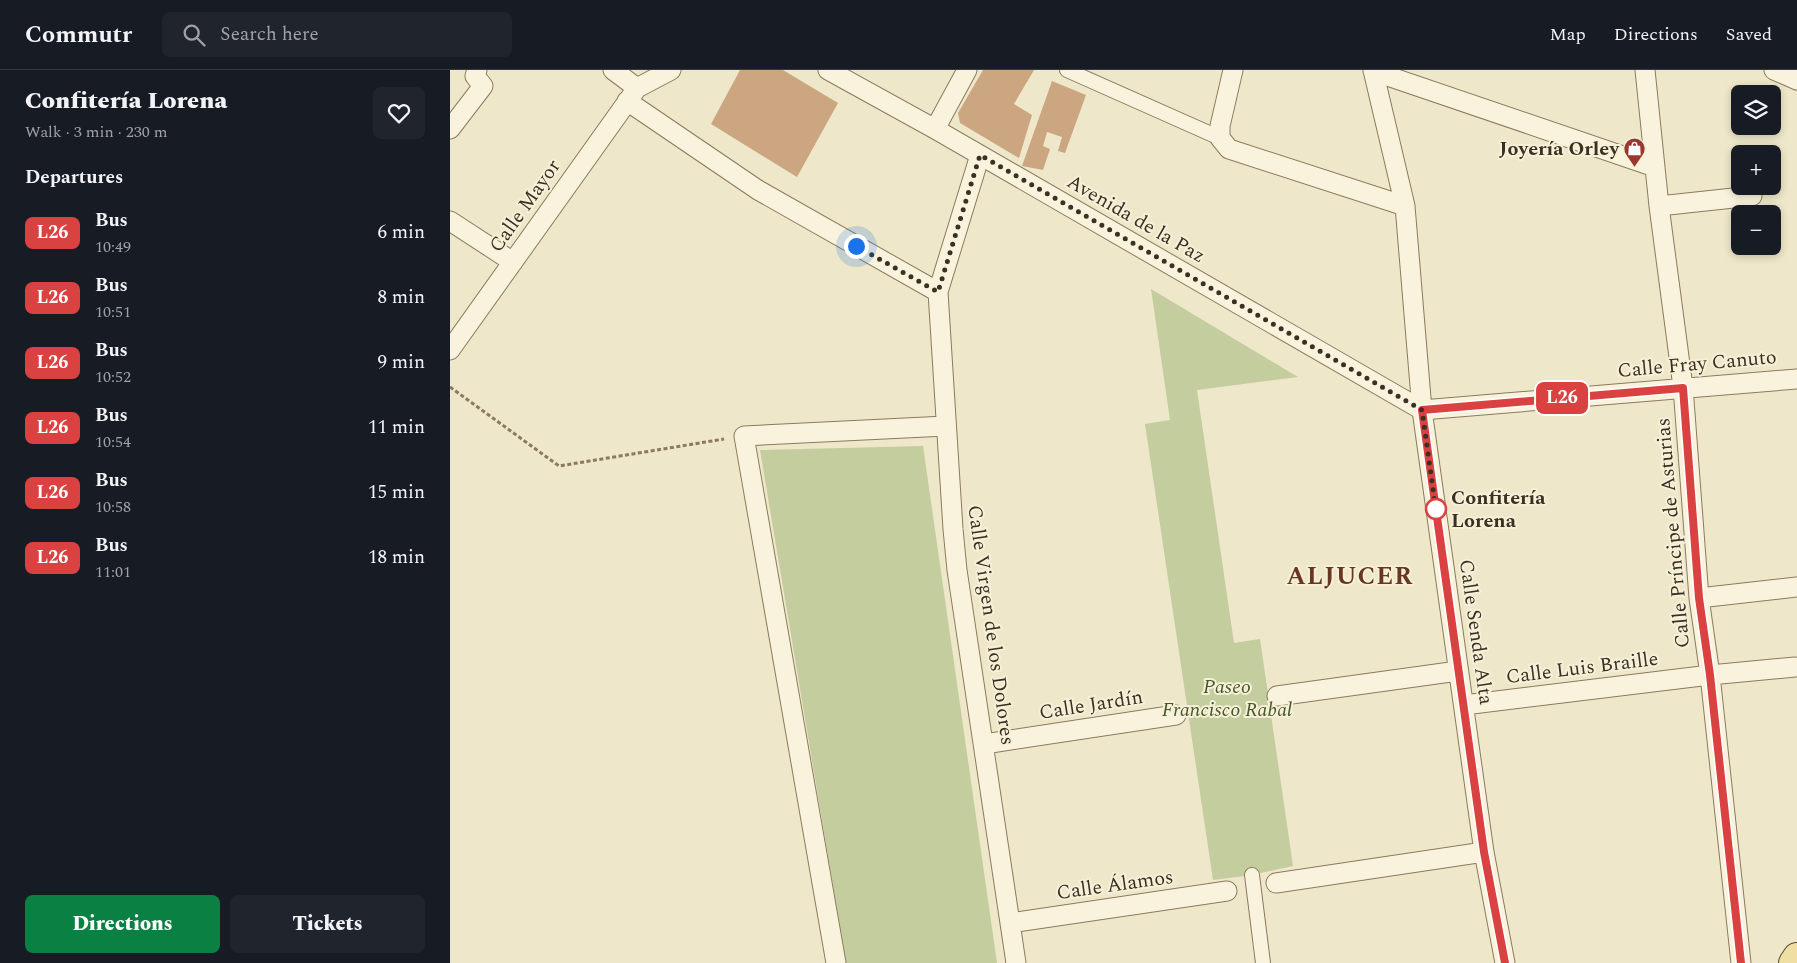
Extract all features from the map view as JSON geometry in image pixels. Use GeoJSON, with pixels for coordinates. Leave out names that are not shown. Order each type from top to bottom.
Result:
{"type":"FeatureCollection","features":[{"type":"Feature","properties":{"kind":"main road"},"geometry":{"type":"LineString","coordinates":[[1793,963],[1797,957]]}},
{"type":"Feature","properties":{"kind":"street"},"geometry":{"type":"LineString","coordinates":[[450,129],[483,86],[475,76],[477,70]]}},
{"type":"Feature","properties":{"kind":"street"},"geometry":{"type":"LineString","coordinates":[[613,70],[632,95],[758,190],[938,292]]}},
{"type":"Feature","properties":{"kind":"street"},"geometry":{"type":"LineString","coordinates":[[632,95],[671,70]]}},
{"type":"Feature","properties":{"kind":"street","name":"Avenida de la Paz"},"geometry":{"type":"LineString","coordinates":[[828,70],[935,129],[1422,410]]}},
{"type":"Feature","properties":{"kind":"street"},"geometry":{"type":"LineString","coordinates":[[935,129],[967,70]]}},
{"type":"Feature","properties":{"kind":"street"},"geometry":{"type":"LineString","coordinates":[[1067,70],[1220,138],[1229,149],[1405,206]]}},
{"type":"Feature","properties":{"kind":"street"},"geometry":{"type":"LineString","coordinates":[[1220,138],[1220,126],[1233,70]]}},
{"type":"Feature","properties":{"kind":"street"},"geometry":{"type":"LineString","coordinates":[[1373,70],[1655,168]]}},
{"type":"Feature","properties":{"kind":"street","name":"Calle Senda Alta"},"geometry":{"type":"LineString","coordinates":[[1373,70],[1405,206],[1422,410],[1484,852],[1505,963]]}},
{"type":"Feature","properties":{"kind":"street","name":"Calle Príncipe de Asturias"},"geometry":{"type":"LineString","coordinates":[[1646,70],[1659,206],[1683,388],[1699,598],[1710,675],[1741,963]]}},
{"type":"Feature","properties":{"kind":"street"},"geometry":{"type":"LineString","coordinates":[[1774,70],[1797,80]]}},
{"type":"Feature","properties":{"kind":"street","name":"Calle Mayor"},"geometry":{"type":"LineString","coordinates":[[450,350],[632,95]]}},
{"type":"Feature","properties":{"kind":"street","name":"Calle Virgen de los Dolores"},"geometry":{"type":"LineString","coordinates":[[980,155],[938,292],[956,562],[1016,963]]}},
{"type":"Feature","properties":{"kind":"street"},"geometry":{"type":"LineString","coordinates":[[1659,206],[1752,196]]}},
{"type":"Feature","properties":{"kind":"street"},"geometry":{"type":"LineString","coordinates":[[450,221],[513,262]]}},
{"type":"Feature","properties":{"kind":"street","name":"Calle Fray Canuto"},"geometry":{"type":"LineString","coordinates":[[1422,410],[1797,379]]}},
{"type":"Feature","properties":{"kind":"street"},"geometry":{"type":"LineString","coordinates":[[836,963],[744,436],[946,426]]}},
{"type":"Feature","properties":{"kind":"street"},"geometry":{"type":"LineString","coordinates":[[1699,598],[1797,587]]}},
{"type":"Feature","properties":{"kind":"street","name":"Calle Luis Braille"},"geometry":{"type":"LineString","coordinates":[[1464,705],[1710,675],[1796,667]]}},
{"type":"Feature","properties":{"kind":"street"},"geometry":{"type":"LineString","coordinates":[[1277,696],[1458,671]]}},
{"type":"Feature","properties":{"kind":"street","name":"Calle Jardín"},"geometry":{"type":"LineString","coordinates":[[984,744],[1176,715]]}},
{"type":"Feature","properties":{"kind":"street"},"geometry":{"type":"LineString","coordinates":[[1276,883],[1484,852]]}},
{"type":"Feature","properties":{"kind":"street"},"geometry":{"type":"LineString","coordinates":[[1252,875],[1263,963]]}},
{"type":"Feature","properties":{"kind":"street","name":"Calle Álamos"},"geometry":{"type":"LineString","coordinates":[[1010,922],[1227,891]]}},
{"type":"Feature","properties":{"kind":"path"},"geometry":{"type":"LineString","coordinates":[[450,387],[560,466],[744,436]]}},
{"type":"Feature","properties":{"kind":"green space","name":"Paseo Francisco Rabal"},"geometry":{"type":"Polygon","coordinates":[[[1151,289],[1298,377],[1197,390],[1234,643],[1260,639],[1293,866],[1252,875],[1213,880],[1145,424],[1170,420],[1151,289]]]}},
{"type":"Feature","properties":{"kind":"green space"},"geometry":{"type":"Polygon","coordinates":[[[923,446],[997,963],[846,963],[760,450],[923,446]]]}},
{"type":"Feature","properties":{"kind":"building"},"geometry":{"type":"Polygon","coordinates":[[[740,70],[783,70],[838,103],[797,177],[711,124],[740,70]]]}},
{"type":"Feature","properties":{"kind":"building"},"geometry":{"type":"Polygon","coordinates":[[[983,70],[1034,70],[1014,104],[1032,115],[1019,158],[960,123],[958,113],[983,70]]]}},
{"type":"Feature","properties":{"kind":"building"},"geometry":{"type":"Polygon","coordinates":[[[1052,81],[1086,95],[1065,153],[1058,151],[1062,137],[1047,132],[1043,146],[1050,149],[1043,170],[1022,166],[1052,81]]]}},
{"type":"Feature","properties":{"kind":"bus line","name":"L26"},"geometry":{"type":"LineString","coordinates":[[1505,963],[1484,852],[1422,410],[1683,388],[1699,598],[1710,675],[1741,963]]}},
{"type":"Feature","properties":{"kind":"place","name":"Joyería Orley"},"geometry":{"type":"Point","coordinates":[1635,168]}},
{"type":"Feature","properties":{"kind":"place","name":"Confitería Lorena"},"geometry":{"type":"Point","coordinates":[1436,509]}},
{"type":"Feature","properties":{"kind":"district","name":"ALJUCER"},"geometry":{"type":"Point","coordinates":[1350,577]}},
{"type":"Feature","properties":{"kind":"route"},"geometry":{"type":"LineString","coordinates":[[856,246],[938,292],[980,155],[1422,410],[1437,518],[1436,509]]}}]}
